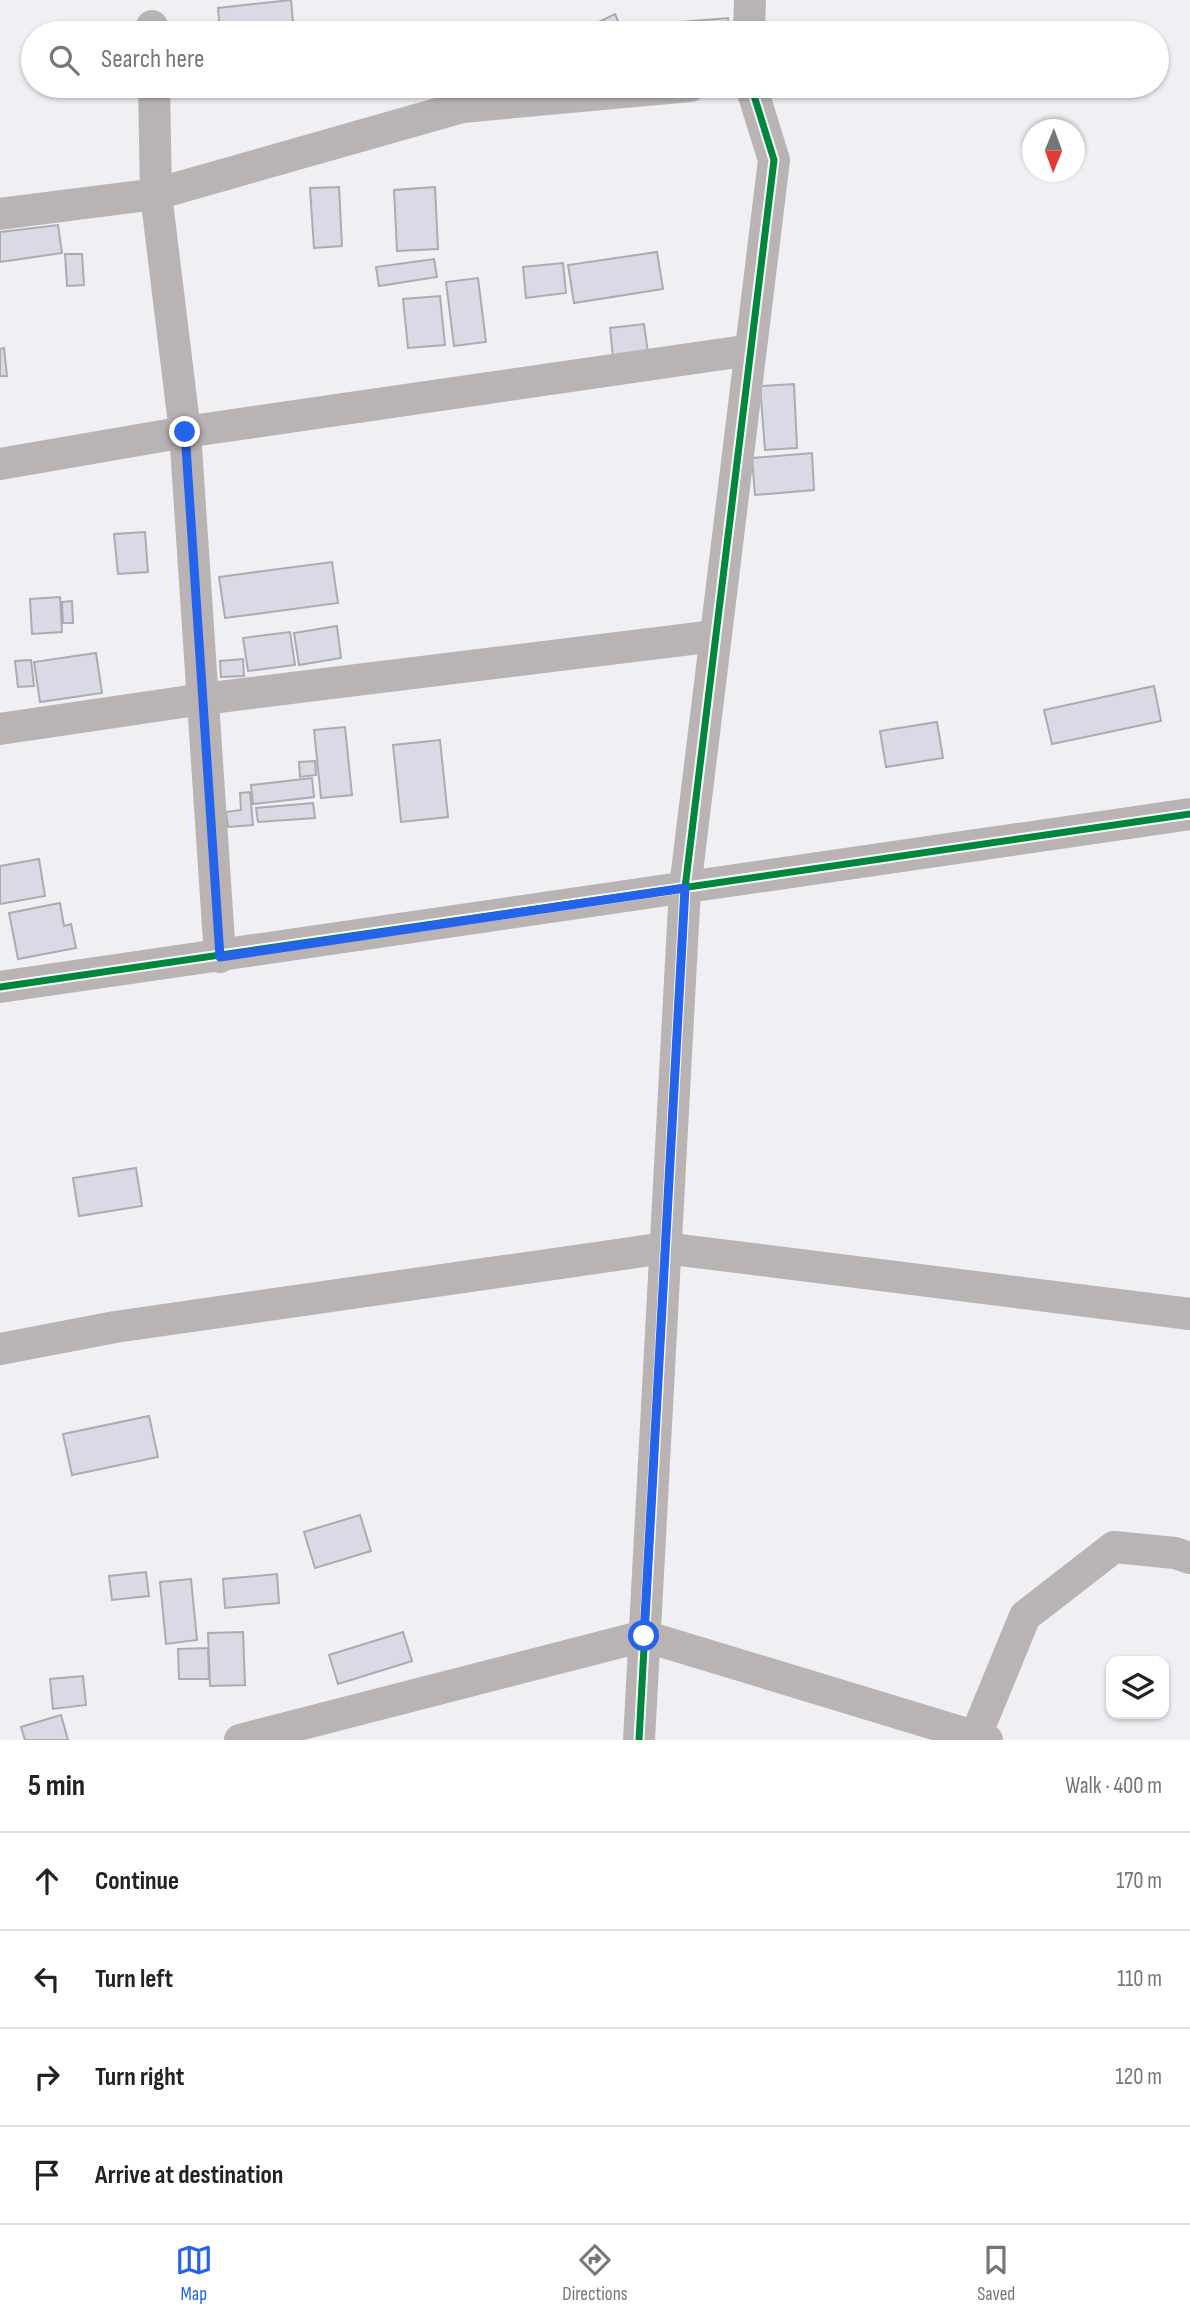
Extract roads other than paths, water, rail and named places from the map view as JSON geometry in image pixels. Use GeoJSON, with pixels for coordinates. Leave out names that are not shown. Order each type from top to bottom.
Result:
{"type":"FeatureCollection","features":[{"type":"Feature","properties":{"kind":"street"},"geometry":{"type":"LineString","coordinates":[[154,98],[156,194],[185,432],[220,957]]}},
{"type":"Feature","properties":{"kind":"street"},"geometry":{"type":"LineString","coordinates":[[0,214],[156,194],[463,107],[560,98]]}},
{"type":"Feature","properties":{"kind":"street"},"geometry":{"type":"LineString","coordinates":[[639,1740],[685,888],[774,160],[755,98]]}},
{"type":"Feature","properties":{"kind":"street"},"geometry":{"type":"LineString","coordinates":[[0,464],[185,432],[751,350]]}},
{"type":"Feature","properties":{"kind":"street"},"geometry":{"type":"LineString","coordinates":[[0,729],[203,699],[715,636]]}},
{"type":"Feature","properties":{"kind":"street"},"geometry":{"type":"LineString","coordinates":[[0,987],[1190,814]]}},
{"type":"Feature","properties":{"kind":"street"},"geometry":{"type":"LineString","coordinates":[[0,1349],[115,1327],[665,1248],[1190,1314]]}},
{"type":"Feature","properties":{"kind":"street"},"geometry":{"type":"LineString","coordinates":[[240,1740],[644,1636],[982,1737],[1025,1616],[1114,1546],[1175,1553],[1190,1558]]}}]}
